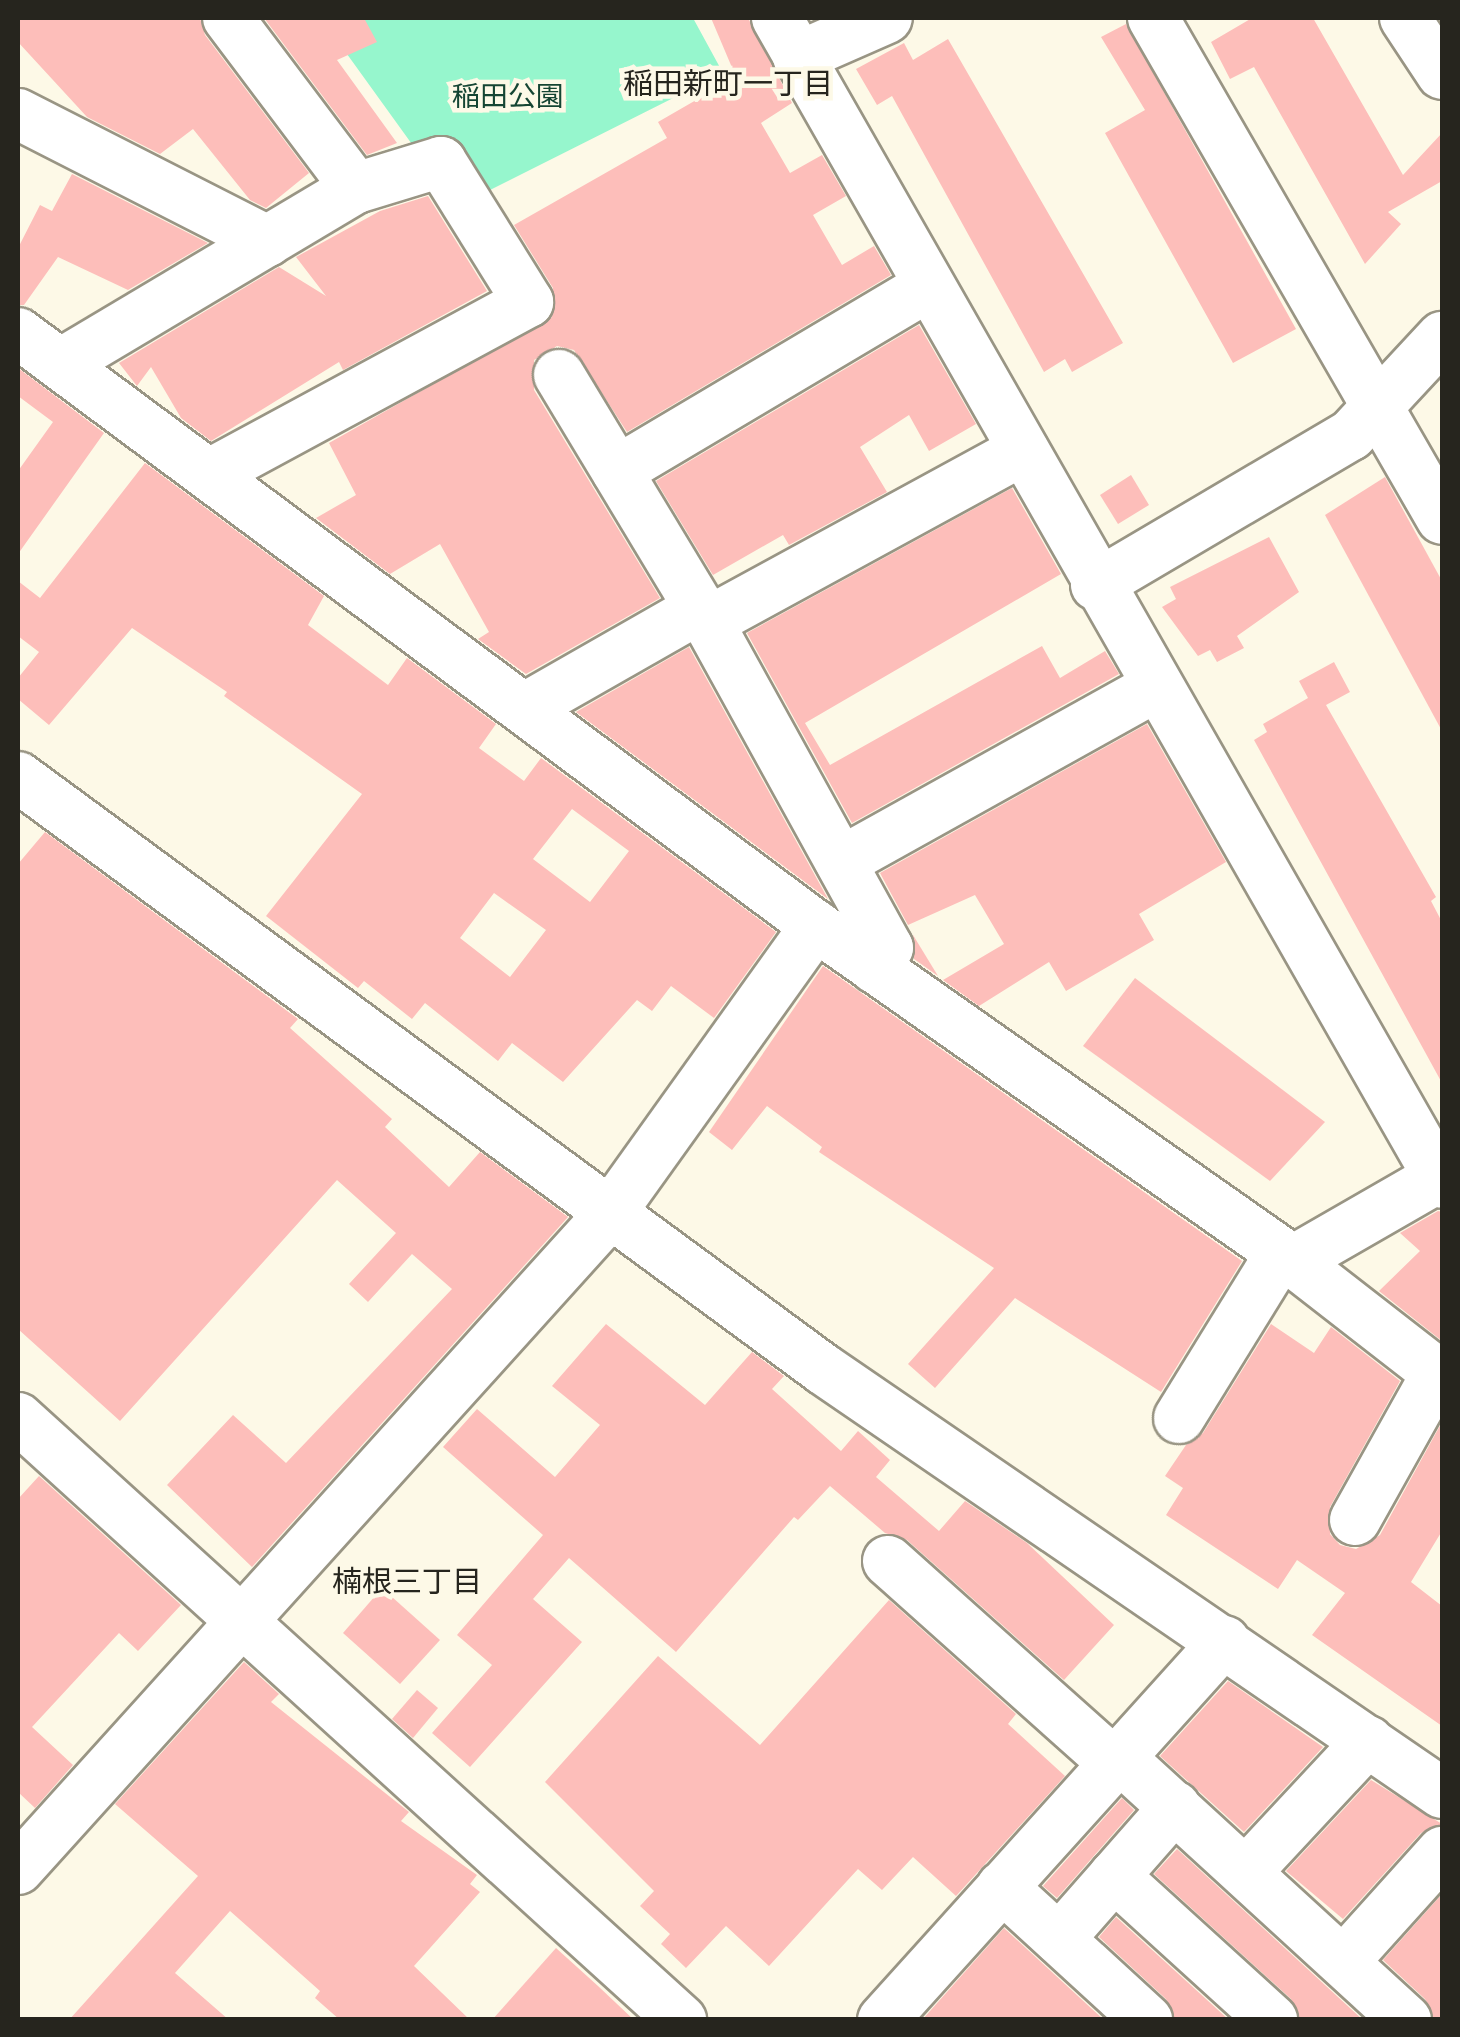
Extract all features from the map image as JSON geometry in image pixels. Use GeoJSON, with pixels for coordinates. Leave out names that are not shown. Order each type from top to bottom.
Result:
{"type":"FeatureCollection","features":[{"type":"Feature","properties":{"kind":"street"},"geometry":{"type":"LineString","coordinates":[[228,18],[356,188]]}},
{"type":"Feature","properties":{"kind":"street"},"geometry":{"type":"LineString","coordinates":[[887,18],[787,37],[1096,585],[1438,1167],[1287,1257],[1179,1418]]}},
{"type":"Feature","properties":{"kind":"street"},"geometry":{"type":"LineString","coordinates":[[1153,18],[1442,519]]}},
{"type":"Feature","properties":{"kind":"street"},"geometry":{"type":"LineString","coordinates":[[1405,18],[1442,74]]}},
{"type":"Feature","properties":{"kind":"street"},"geometry":{"type":"LineString","coordinates":[[18,114],[267,241]]}},
{"type":"Feature","properties":{"kind":"street"},"geometry":{"type":"LineString","coordinates":[[64,362],[356,188],[441,162],[528,302],[212,473]]}},
{"type":"Feature","properties":{"kind":"street"},"geometry":{"type":"LineString","coordinates":[[617,471],[927,287]]}},
{"type":"Feature","properties":{"kind":"street"},"geometry":{"type":"LineString","coordinates":[[18,332],[64,362],[816,926],[1287,1257],[1440,1375],[1355,1520]]}},
{"type":"Feature","properties":{"kind":"street"},"geometry":{"type":"LineString","coordinates":[[1096,585],[1351,436],[1380,409],[1442,337]]}},
{"type":"Feature","properties":{"kind":"street"},"geometry":{"type":"LineString","coordinates":[[559,375],[704,615],[888,948],[875,968]]}},
{"type":"Feature","properties":{"kind":"street"},"geometry":{"type":"LineString","coordinates":[[524,708],[1023,450]]}},
{"type":"Feature","properties":{"kind":"street"},"geometry":{"type":"LineString","coordinates":[[841,862],[1155,687]]}},
{"type":"Feature","properties":{"kind":"street"},"geometry":{"type":"LineString","coordinates":[[24,792],[608,1216],[1442,1793]]}},
{"type":"Feature","properties":{"kind":"street"},"geometry":{"type":"LineString","coordinates":[[18,1869],[608,1216],[816,926]]}},
{"type":"Feature","properties":{"kind":"street"},"geometry":{"type":"LineString","coordinates":[[18,1418],[681,2020]]}},
{"type":"Feature","properties":{"kind":"street"},"geometry":{"type":"LineString","coordinates":[[888,1561],[1175,1806],[1406,2020]]}},
{"type":"Feature","properties":{"kind":"street"},"geometry":{"type":"LineString","coordinates":[[882,2020],[1225,1640]]}},
{"type":"Feature","properties":{"kind":"street"},"geometry":{"type":"LineString","coordinates":[[1246,1872],[1368,1741]]}},
{"type":"Feature","properties":{"kind":"street"},"geometry":{"type":"LineString","coordinates":[[1059,1939],[1175,1806]]}},
{"type":"Feature","properties":{"kind":"street"},"geometry":{"type":"LineString","coordinates":[[1344,1962],[1442,1852]]}},
{"type":"Feature","properties":{"kind":"street"},"geometry":{"type":"LineString","coordinates":[[1114,1876],[1272,2020]]}},
{"type":"Feature","properties":{"kind":"street"},"geometry":{"type":"LineString","coordinates":[[1002,1887],[1148,2020]]}},
{"type":"Feature","properties":{"kind":"green space","name":"稲田公園"},"geometry":{"type":"Polygon","coordinates":[[[321,18],[693,18],[723,73],[482,194],[443,136],[414,147],[321,18]]]}},
{"type":"Feature","properties":{"kind":"building"},"geometry":{"type":"Polygon","coordinates":[[[18,18],[200,18],[205,35],[309,173],[266,208],[250,200],[193,129],[160,154],[87,117],[18,42],[18,18]]]}},
{"type":"Feature","properties":{"kind":"building"},"geometry":{"type":"Polygon","coordinates":[[[264,18],[364,18],[377,42],[337,60],[397,143],[367,155],[264,18]]]}},
{"type":"Feature","properties":{"kind":"building"},"geometry":{"type":"Polygon","coordinates":[[[711,18],[748,18],[792,103],[761,123],[790,173],[822,155],[846,196],[813,215],[842,265],[874,246],[891,275],[627,432],[574,350],[557,346],[534,360],[534,390],[660,598],[526,674],[478,639],[489,632],[440,544],[390,574],[316,518],[356,495],[329,443],[552,317],[553,288],[514,225],[667,138],[658,122],[736,77],[711,18]]]}},
{"type":"Feature","properties":{"kind":"building"},"geometry":{"type":"Polygon","coordinates":[[[1252,18],[1313,18],[1403,175],[1442,133],[1442,181],[1388,212],[1401,224],[1365,264],[1254,67],[1230,79],[1211,42],[1252,18]]]}},
{"type":"Feature","properties":{"kind":"building"},"geometry":{"type":"Polygon","coordinates":[[[1126,24],[1296,329],[1233,363],[1105,133],[1145,110],[1101,37],[1126,24]]]}},
{"type":"Feature","properties":{"kind":"building"},"geometry":{"type":"Polygon","coordinates":[[[948,39],[1123,343],[1072,372],[1065,359],[1044,372],[892,96],[877,105],[856,69],[904,43],[913,60],[948,39]]]}},
{"type":"Feature","properties":{"kind":"building"},"geometry":{"type":"Polygon","coordinates":[[[72,174],[208,243],[128,290],[58,257],[24,305],[18,305],[18,248],[40,205],[52,211],[72,174]]]}},
{"type":"Feature","properties":{"kind":"building"},"geometry":{"type":"Polygon","coordinates":[[[428,196],[487,291],[343,370],[339,362],[211,441],[181,418],[151,367],[137,386],[119,363],[279,267],[326,296],[296,257],[380,211],[428,196]]]}},
{"type":"Feature","properties":{"kind":"building"},"geometry":{"type":"Polygon","coordinates":[[[919,325],[976,424],[929,451],[909,415],[860,447],[887,492],[789,545],[783,535],[713,575],[656,481],[919,325]]]}},
{"type":"Feature","properties":{"kind":"building"},"geometry":{"type":"Polygon","coordinates":[[[18,368],[104,433],[18,554],[18,471],[53,422],[18,396],[18,368]]]}},
{"type":"Feature","properties":{"kind":"building"},"geometry":{"type":"Polygon","coordinates":[[[145,463],[324,596],[308,625],[388,685],[407,658],[496,724],[479,748],[524,781],[541,758],[776,932],[714,1018],[671,986],[652,1011],[637,1000],[563,1082],[512,1043],[498,1061],[425,1003],[412,1019],[364,981],[358,988],[266,916],[362,794],[224,696],[227,692],[132,628],[49,725],[18,699],[18,678],[39,652],[18,636],[18,581],[40,598],[145,463]],[[572,809],[533,859],[590,902],[629,851],[572,809]],[[494,893],[460,938],[510,977],[546,930],[494,893]]]}},
{"type":"Feature","properties":{"kind":"building"},"geometry":{"type":"Polygon","coordinates":[[[1131,475],[1149,505],[1118,524],[1100,495],[1131,475]]]}},
{"type":"Feature","properties":{"kind":"building"},"geometry":{"type":"Polygon","coordinates":[[[1385,477],[1442,581],[1442,731],[1325,515],[1385,477]]]}},
{"type":"Feature","properties":{"kind":"building"},"geometry":{"type":"Polygon","coordinates":[[[1012,488],[1061,574],[805,723],[830,765],[1042,646],[1060,678],[1105,651],[1119,674],[852,823],[747,633],[1012,488]]]}},
{"type":"Feature","properties":{"kind":"building"},"geometry":{"type":"Polygon","coordinates":[[[1269,537],[1299,592],[1237,636],[1244,648],[1217,662],[1210,650],[1198,656],[1162,607],[1176,599],[1170,587],[1269,537]]]}},
{"type":"Feature","properties":{"kind":"building"},"geometry":{"type":"Polygon","coordinates":[[[689,647],[828,899],[576,712],[689,647]]]}},
{"type":"Feature","properties":{"kind":"building"},"geometry":{"type":"Polygon","coordinates":[[[1334,662],[1350,692],[1326,705],[1436,897],[1431,901],[1442,922],[1442,1083],[1254,740],[1267,732],[1263,724],[1308,698],[1299,681],[1334,662]]]}},
{"type":"Feature","properties":{"kind":"building"},"geometry":{"type":"Polygon","coordinates":[[[1147,724],[1226,862],[1139,914],[1154,940],[1066,991],[1049,962],[979,1006],[943,980],[1004,944],[975,895],[908,925],[880,873],[1147,724]]]}},
{"type":"Feature","properties":{"kind":"building"},"geometry":{"type":"Polygon","coordinates":[[[45,832],[298,1019],[290,1028],[392,1119],[385,1127],[449,1187],[480,1152],[568,1217],[252,1567],[167,1485],[233,1415],[286,1463],[452,1289],[412,1254],[368,1302],[349,1284],[396,1233],[337,1180],[120,1421],[18,1329],[18,864],[45,832]]]}},
{"type":"Feature","properties":{"kind":"building"},"geometry":{"type":"Polygon","coordinates":[[[913,935],[938,976],[914,959],[913,935]]]}},
{"type":"Feature","properties":{"kind":"building"},"geometry":{"type":"Polygon","coordinates":[[[823,966],[1242,1261],[1161,1392],[1015,1298],[935,1388],[908,1364],[994,1268],[819,1152],[822,1147],[767,1106],[732,1150],[709,1132],[823,966]]]}},
{"type":"Feature","properties":{"kind":"building"},"geometry":{"type":"Polygon","coordinates":[[[1135,978],[1325,1122],[1270,1181],[1083,1046],[1135,978]]]}},
{"type":"Feature","properties":{"kind":"building"},"geometry":{"type":"Polygon","coordinates":[[[1442,1212],[1442,1341],[1379,1291],[1420,1251],[1400,1233],[1442,1212]]]}},
{"type":"Feature","properties":{"kind":"building"},"geometry":{"type":"Polygon","coordinates":[[[606,1324],[705,1405],[752,1352],[784,1376],[772,1389],[841,1451],[858,1431],[890,1460],[876,1477],[939,1531],[965,1501],[1027,1543],[1114,1625],[1064,1680],[907,1540],[885,1533],[830,1486],[798,1520],[794,1517],[676,1652],[569,1558],[533,1599],[582,1642],[470,1767],[432,1733],[492,1665],[457,1635],[543,1535],[443,1447],[477,1409],[555,1477],[600,1425],[552,1386],[606,1324]]]}},
{"type":"Feature","properties":{"kind":"building"},"geometry":{"type":"Polygon","coordinates":[[[1271,1324],[1314,1353],[1331,1327],[1400,1381],[1330,1507],[1330,1534],[1340,1545],[1356,1549],[1380,1535],[1442,1422],[1442,1531],[1411,1582],[1442,1606],[1442,1726],[1312,1635],[1345,1593],[1297,1560],[1278,1589],[1166,1515],[1183,1488],[1165,1476],[1186,1445],[1203,1433],[1271,1324]]]}},
{"type":"Feature","properties":{"kind":"building"},"geometry":{"type":"Polygon","coordinates":[[[39,1476],[181,1605],[138,1651],[119,1633],[32,1727],[73,1765],[35,1808],[18,1792],[18,1499],[39,1476]]]}},
{"type":"Feature","properties":{"kind":"building"},"geometry":{"type":"Polygon","coordinates":[[[382,1588],[440,1640],[400,1684],[343,1633],[382,1588]]]}},
{"type":"Feature","properties":{"kind":"building"},"geometry":{"type":"Polygon","coordinates":[[[889,1600],[1016,1714],[1008,1724],[1065,1776],[956,1896],[913,1857],[882,1890],[858,1869],[769,1966],[726,1926],[686,1968],[661,1944],[670,1934],[640,1906],[654,1891],[545,1782],[658,1656],[760,1745],[889,1600]]]}},
{"type":"Feature","properties":{"kind":"building"},"geometry":{"type":"Polygon","coordinates":[[[244,1662],[279,1694],[271,1702],[409,1812],[401,1821],[477,1875],[470,1884],[480,1892],[414,1966],[470,2020],[340,2020],[315,1998],[320,1991],[230,1911],[175,1973],[229,2020],[69,2020],[198,1876],[115,1804],[244,1662]]]}},
{"type":"Feature","properties":{"kind":"building"},"geometry":{"type":"Polygon","coordinates":[[[1228,1681],[1323,1747],[1244,1832],[1160,1756],[1228,1681]]]}},
{"type":"Feature","properties":{"kind":"building"},"geometry":{"type":"Polygon","coordinates":[[[417,1690],[438,1708],[413,1738],[392,1719],[417,1690]]]}},
{"type":"Feature","properties":{"kind":"building"},"geometry":{"type":"Polygon","coordinates":[[[1371,1780],[1442,1824],[1421,1833],[1343,1919],[1286,1871],[1371,1780]]]}},
{"type":"Feature","properties":{"kind":"building"},"geometry":{"type":"Polygon","coordinates":[[[1122,1798],[1134,1810],[1057,1898],[1043,1886],[1122,1798]]]}},
{"type":"Feature","properties":{"kind":"building"},"geometry":{"type":"Polygon","coordinates":[[[1177,1849],[1363,2020],[1300,2020],[1291,1999],[1154,1874],[1177,1849]]]}},
{"type":"Feature","properties":{"kind":"building"},"geometry":{"type":"Polygon","coordinates":[[[1442,1894],[1442,2020],[1434,2020],[1425,1999],[1383,1960],[1442,1894]]]}},
{"type":"Feature","properties":{"kind":"building"},"geometry":{"type":"Polygon","coordinates":[[[1116,1917],[1229,2020],[1175,2020],[1166,1999],[1099,1937],[1116,1917]]]}},
{"type":"Feature","properties":{"kind":"building"},"geometry":{"type":"Polygon","coordinates":[[[1004,1928],[1104,2020],[922,2020],[1004,1928]]]}},
{"type":"Feature","properties":{"kind":"building"},"geometry":{"type":"Polygon","coordinates":[[[556,1948],[598,1986],[634,2020],[492,2020],[556,1948]]]}},
{"type":"Feature","properties":{"kind":"district","name":"稲田新町一丁目"},"geometry":{"type":"Point","coordinates":[728,82]}},
{"type":"Feature","properties":{"kind":"district","name":"楠根三丁目"},"geometry":{"type":"Point","coordinates":[407,1580]}}]}
